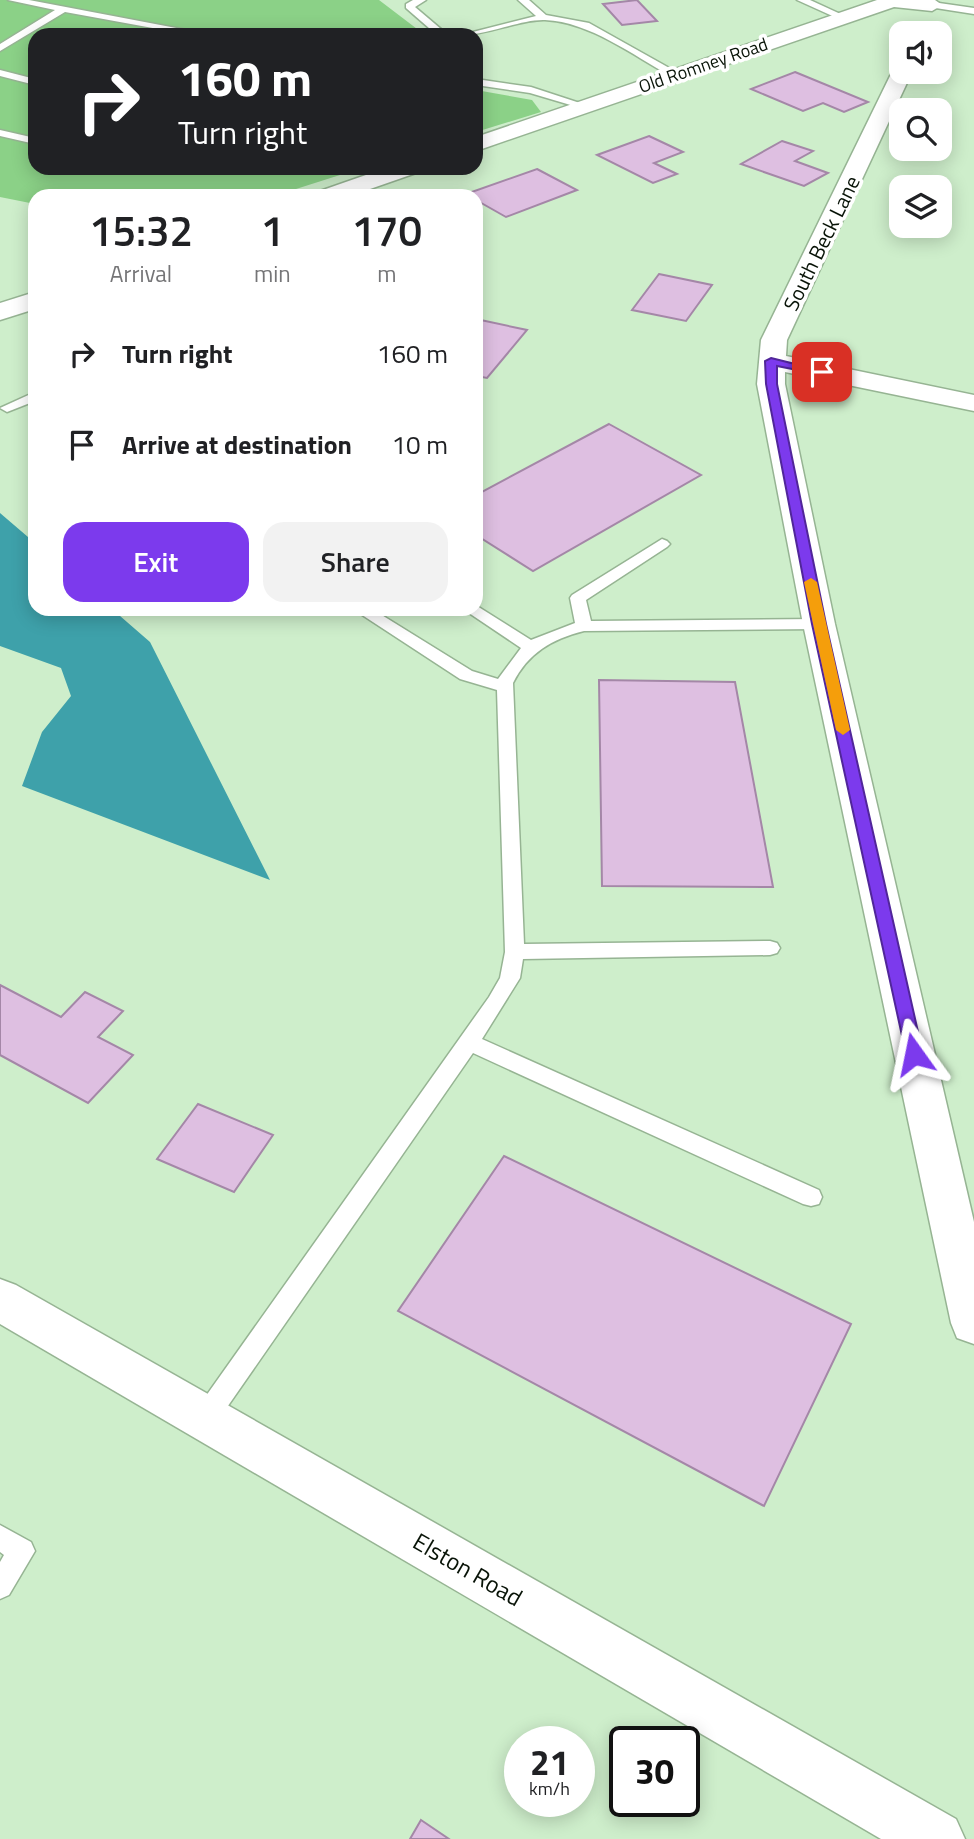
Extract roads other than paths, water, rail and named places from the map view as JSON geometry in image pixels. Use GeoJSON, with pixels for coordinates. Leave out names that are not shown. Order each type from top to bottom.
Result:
{"type":"FeatureCollection","features":[{"type":"Feature","properties":{"kind":"street","name":"Old Romney Road"},"geometry":{"type":"LineString","coordinates":[[483,142],[893,1],[930,10]]}},
{"type":"Feature","properties":{"kind":"street","name":"South Beck Lane"},"geometry":{"type":"LineString","coordinates":[[896,84],[774,340],[771,384],[819,624],[974,1323]]}},
{"type":"Feature","properties":{"kind":"street"},"geometry":{"type":"LineString","coordinates":[[348,189],[388,175]]}},
{"type":"Feature","properties":{"kind":"street"},"geometry":{"type":"LineString","coordinates":[[0,312],[28,302]]}},
{"type":"Feature","properties":{"kind":"street"},"geometry":{"type":"LineString","coordinates":[[771,361],[974,403]]}},
{"type":"Feature","properties":{"kind":"street","name":"Elston Road"},"geometry":{"type":"LineString","coordinates":[[0,1300],[936,1839]]}},
{"type":"Feature","properties":{"kind":"lane"},"geometry":{"type":"LineString","coordinates":[[13,0],[169,28]]}},
{"type":"Feature","properties":{"kind":"lane"},"geometry":{"type":"LineString","coordinates":[[421,0],[409,6],[435,28]]}},
{"type":"Feature","properties":{"kind":"lane"},"geometry":{"type":"LineString","coordinates":[[523,0],[543,17]]}},
{"type":"Feature","properties":{"kind":"lane"},"geometry":{"type":"LineString","coordinates":[[802,0],[842,17]]}},
{"type":"Feature","properties":{"kind":"lane"},"geometry":{"type":"LineString","coordinates":[[33,28],[64,9]]}},
{"type":"Feature","properties":{"kind":"lane"},"geometry":{"type":"LineString","coordinates":[[930,10],[974,10]]}},
{"type":"Feature","properties":{"kind":"lane"},"geometry":{"type":"LineString","coordinates":[[483,31],[543,17],[586,24],[675,74]]}},
{"type":"Feature","properties":{"kind":"lane"},"geometry":{"type":"LineString","coordinates":[[0,48],[28,31]]}},
{"type":"Feature","properties":{"kind":"lane"},"geometry":{"type":"LineString","coordinates":[[0,74],[28,80]]}},
{"type":"Feature","properties":{"kind":"lane"},"geometry":{"type":"LineString","coordinates":[[483,83],[544,93],[584,106]]}},
{"type":"Feature","properties":{"kind":"lane"},"geometry":{"type":"LineString","coordinates":[[0,134],[28,140]]}},
{"type":"Feature","properties":{"kind":"lane"},"geometry":{"type":"LineString","coordinates":[[8,408],[28,399]]}},
{"type":"Feature","properties":{"kind":"lane"},"geometry":{"type":"LineString","coordinates":[[584,626],[578,597],[663,544]]}},
{"type":"Feature","properties":{"kind":"lane"},"geometry":{"type":"LineString","coordinates":[[371,616],[466,675],[505,687]]}},
{"type":"Feature","properties":{"kind":"lane"},"geometry":{"type":"LineString","coordinates":[[482,616],[532,648]]}},
{"type":"Feature","properties":{"kind":"lane"},"geometry":{"type":"LineString","coordinates":[[205,1418],[510,978],[515,952],[505,687],[512,667],[554,632],[584,626],[819,624]]}},
{"type":"Feature","properties":{"kind":"lane"},"geometry":{"type":"LineString","coordinates":[[515,952],[770,948]]}},
{"type":"Feature","properties":{"kind":"lane"},"geometry":{"type":"LineString","coordinates":[[468,1042],[811,1197]]}},
{"type":"Feature","properties":{"kind":"lane"},"geometry":{"type":"LineString","coordinates":[[0,1538],[22,1551],[0,1586]]}},
{"type":"Feature","properties":{"kind":"water"},"geometry":{"type":"Polygon","coordinates":[[[0,513],[28,537],[28,616],[120,616],[150,642],[270,880],[22,786],[42,732],[71,696],[61,668],[0,646],[0,513]]]}}]}
